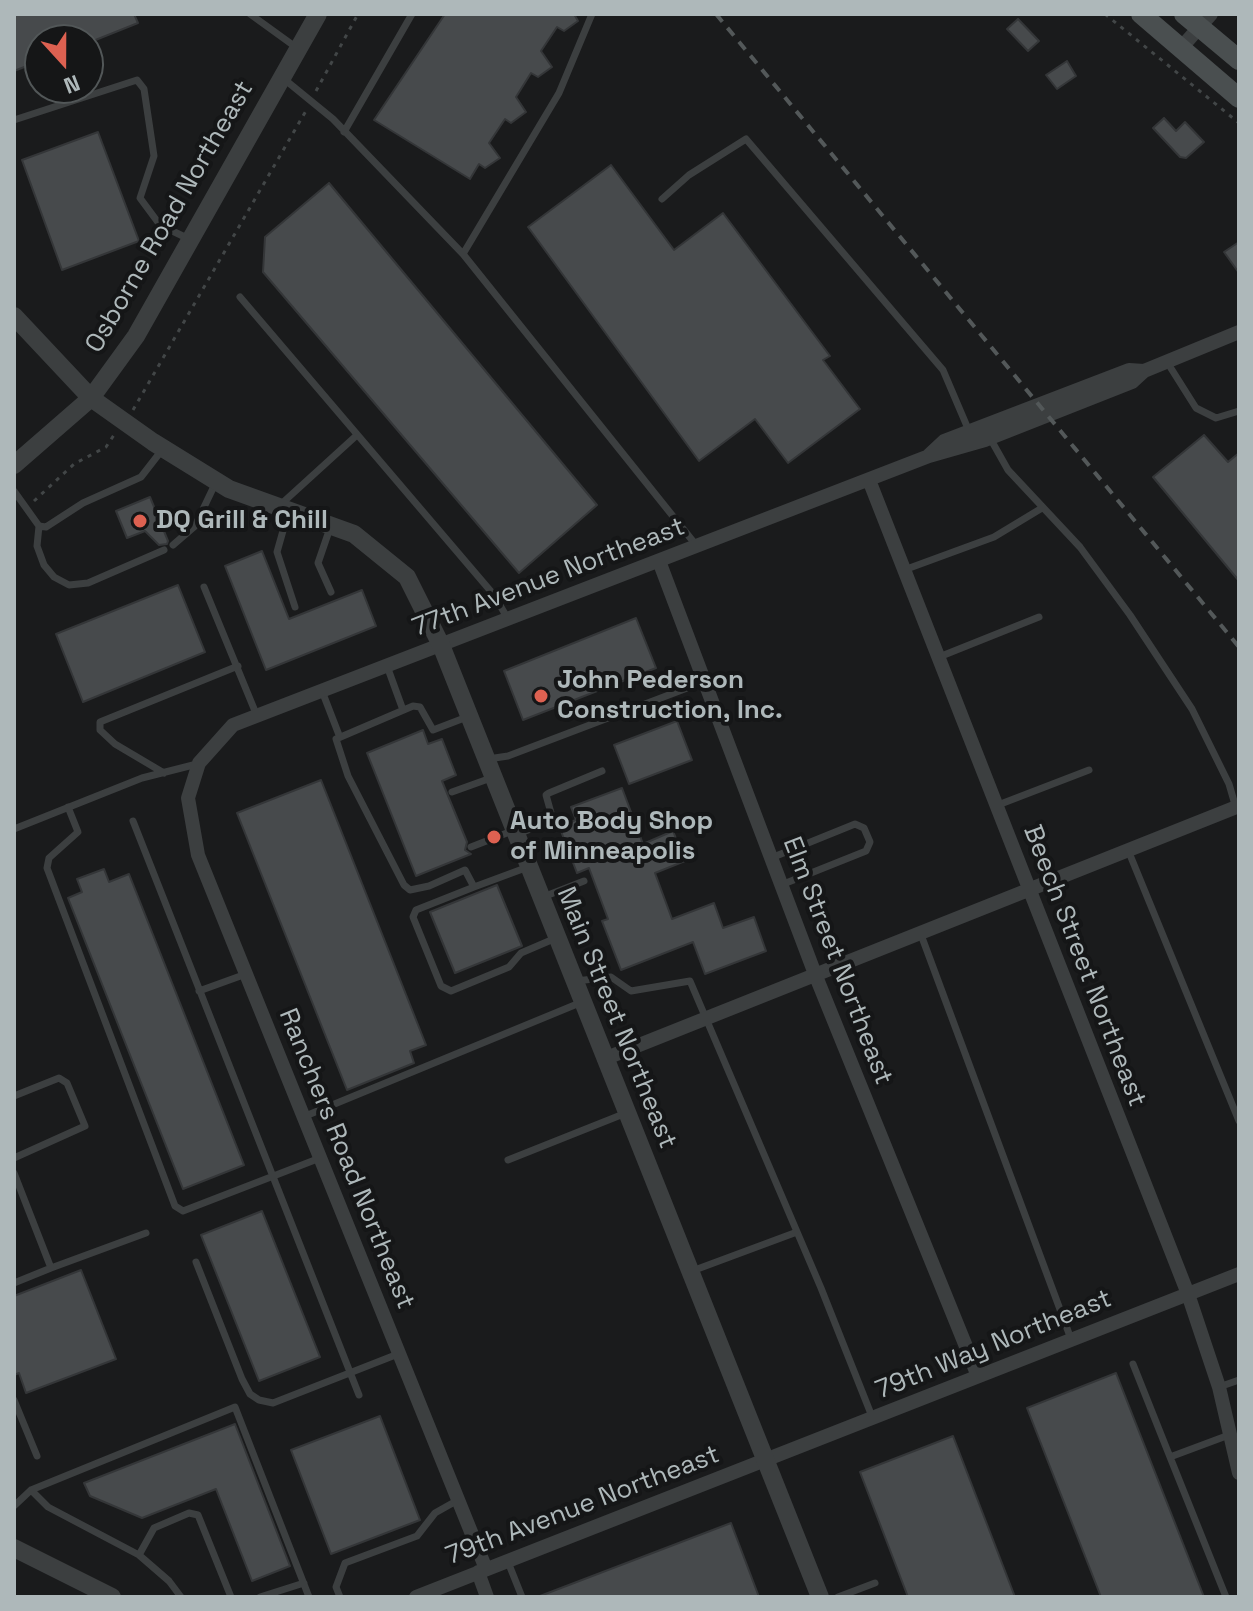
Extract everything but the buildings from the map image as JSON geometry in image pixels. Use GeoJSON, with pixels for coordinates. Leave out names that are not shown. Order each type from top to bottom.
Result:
{"type":"FeatureCollection","features":[{"type":"Feature","properties":{"kind":"main road"},"geometry":{"type":"LineString","coordinates":[[1141,14],[1239,98]]}},
{"type":"Feature","properties":{"kind":"main road"},"geometry":{"type":"LineString","coordinates":[[1198,18],[1239,60]]}},
{"type":"Feature","properties":{"kind":"street","name":"Osborne Road Northeast"},"geometry":{"type":"LineString","coordinates":[[14,465],[91,398],[136,336],[318,14]]}},
{"type":"Feature","properties":{"kind":"street"},"geometry":{"type":"LineString","coordinates":[[1181,48],[1198,18]]}},
{"type":"Feature","properties":{"kind":"street","name":"Main Street Northeast"},"geometry":{"type":"LineString","coordinates":[[14,316],[91,398],[163,448],[217,481],[354,534],[407,577],[441,645],[820,1597]]}},
{"type":"Feature","properties":{"kind":"street","name":"77th Avenue Northeast"},"geometry":{"type":"LineString","coordinates":[[199,763],[233,725],[929,456],[959,450],[990,438],[1132,382],[1144,371],[1239,332]]}},
{"type":"Feature","properties":{"kind":"street","name":"77th Avenue Northeast"},"geometry":{"type":"LineString","coordinates":[[929,456],[944,441],[969,431],[1129,370],[1144,371]]}},
{"type":"Feature","properties":{"kind":"street","name":"Beech Street Northeast"},"geometry":{"type":"LineString","coordinates":[[869,480],[1188,1294],[1219,1387],[1239,1473]]}},
{"type":"Feature","properties":{"kind":"street","name":"Elm Street Northeast"},"geometry":{"type":"LineString","coordinates":[[659,561],[815,974],[978,1376]]}},
{"type":"Feature","properties":{"kind":"street","name":"Ranchers Road Northeast"},"geometry":{"type":"LineString","coordinates":[[199,763],[188,798],[198,855],[458,1500],[482,1570],[487,1597]]}},
{"type":"Feature","properties":{"kind":"street"},"geometry":{"type":"LineString","coordinates":[[604,1059],[1128,850],[1238,810]]}},
{"type":"Feature","properties":{"kind":"street","name":"79th Way Northeast"},"geometry":{"type":"LineString","coordinates":[[767,1461],[1239,1274]]}},
{"type":"Feature","properties":{"kind":"street","name":"79th Avenue Northeast"},"geometry":{"type":"LineString","coordinates":[[416,1597],[767,1461]]}},
{"type":"Feature","properties":{"kind":"street"},"geometry":{"type":"LineString","coordinates":[[14,1548],[112,1597]]}},
{"type":"Feature","properties":{"kind":"lane"},"geometry":{"type":"LineString","coordinates":[[250,14],[299,49]]}},
{"type":"Feature","properties":{"kind":"lane"},"geometry":{"type":"LineString","coordinates":[[344,132],[412,14]]}},
{"type":"Feature","properties":{"kind":"lane"},"geometry":{"type":"LineString","coordinates":[[463,254],[559,93],[592,14]]}},
{"type":"Feature","properties":{"kind":"lane"},"geometry":{"type":"LineString","coordinates":[[283,77],[344,132],[463,254],[698,547]]}},
{"type":"Feature","properties":{"kind":"lane"},"geometry":{"type":"LineString","coordinates":[[14,120],[137,80],[144,89],[154,156],[140,198],[160,225],[191,240]]}},
{"type":"Feature","properties":{"kind":"lane"},"geometry":{"type":"LineString","coordinates":[[662,199],[689,175],[746,139],[943,370],[969,431]]}},
{"type":"Feature","properties":{"kind":"lane"},"geometry":{"type":"LineString","coordinates":[[240,297],[494,595],[508,619]]}},
{"type":"Feature","properties":{"kind":"lane"},"geometry":{"type":"LineString","coordinates":[[1167,362],[1196,408],[1216,418],[1239,411]]}},
{"type":"Feature","properties":{"kind":"lane"},"geometry":{"type":"LineString","coordinates":[[295,607],[277,552],[283,509],[357,435]]}},
{"type":"Feature","properties":{"kind":"lane"},"geometry":{"type":"LineString","coordinates":[[990,438],[1008,470],[1080,547],[1192,709],[1229,784],[1238,810]]}},
{"type":"Feature","properties":{"kind":"lane"},"geometry":{"type":"LineString","coordinates":[[39,526],[46,527],[83,503],[141,477],[163,448]]}},
{"type":"Feature","properties":{"kind":"lane"},"geometry":{"type":"LineString","coordinates":[[173,545],[195,526],[217,481]]}},
{"type":"Feature","properties":{"kind":"lane"},"geometry":{"type":"LineString","coordinates":[[14,491],[39,526],[37,546],[44,565],[54,577],[69,585],[88,583],[164,550]]}},
{"type":"Feature","properties":{"kind":"lane"},"geometry":{"type":"LineString","coordinates":[[904,570],[994,537],[1042,508]]}},
{"type":"Feature","properties":{"kind":"lane"},"geometry":{"type":"LineString","coordinates":[[331,526],[318,563],[331,592]]}},
{"type":"Feature","properties":{"kind":"lane"},"geometry":{"type":"LineString","coordinates":[[204,587],[257,716]]}},
{"type":"Feature","properties":{"kind":"lane"},"geometry":{"type":"LineString","coordinates":[[939,657],[1039,617]]}},
{"type":"Feature","properties":{"kind":"lane"},"geometry":{"type":"LineString","coordinates":[[164,773],[115,744],[100,730],[100,722],[238,666]]}},
{"type":"Feature","properties":{"kind":"lane"},"geometry":{"type":"LineString","coordinates":[[387,666],[403,710]]}},
{"type":"Feature","properties":{"kind":"lane"},"geometry":{"type":"LineString","coordinates":[[452,792],[508,756],[703,682]]}},
{"type":"Feature","properties":{"kind":"lane"},"geometry":{"type":"LineString","coordinates":[[322,691],[339,735]]}},
{"type":"Feature","properties":{"kind":"lane"},"geometry":{"type":"LineString","coordinates":[[469,717],[433,730],[420,707],[403,710],[339,735],[336,739],[348,776],[404,885],[410,890],[429,886],[465,870],[474,887]]}},
{"type":"Feature","properties":{"kind":"lane"},"geometry":{"type":"LineString","coordinates":[[14,829],[142,778],[199,763]]}},
{"type":"Feature","properties":{"kind":"lane"},"geometry":{"type":"LineString","coordinates":[[997,806],[1089,770]]}},
{"type":"Feature","properties":{"kind":"lane"},"geometry":{"type":"LineString","coordinates":[[471,847],[553,820],[546,795],[602,771]]}},
{"type":"Feature","properties":{"kind":"lane"},"geometry":{"type":"LineString","coordinates":[[68,807],[78,832],[49,858],[47,868],[175,1206],[183,1211],[320,1158]]}},
{"type":"Feature","properties":{"kind":"lane"},"geometry":{"type":"LineString","coordinates":[[133,821],[348,1374],[359,1395]]}},
{"type":"Feature","properties":{"kind":"lane"},"geometry":{"type":"LineString","coordinates":[[771,858],[855,824],[864,828],[870,842],[866,851],[781,885]]}},
{"type":"Feature","properties":{"kind":"lane"},"geometry":{"type":"LineString","coordinates":[[1128,850],[1239,1121]]}},
{"type":"Feature","properties":{"kind":"lane"},"geometry":{"type":"LineString","coordinates":[[529,867],[416,910],[413,917],[441,986],[451,991],[509,967],[521,953],[556,938]]}},
{"type":"Feature","properties":{"kind":"lane"},"geometry":{"type":"LineString","coordinates":[[541,898],[584,881]]}},
{"type":"Feature","properties":{"kind":"lane"},"geometry":{"type":"LineString","coordinates":[[920,932],[1071,1340]]}},
{"type":"Feature","properties":{"kind":"lane"},"geometry":{"type":"LineString","coordinates":[[199,991],[246,974]]}},
{"type":"Feature","properties":{"kind":"lane"},"geometry":{"type":"LineString","coordinates":[[573,981],[611,977],[631,991],[690,981],[708,1017],[873,1419]]}},
{"type":"Feature","properties":{"kind":"lane"},"geometry":{"type":"LineString","coordinates":[[303,1117],[582,1002]]}},
{"type":"Feature","properties":{"kind":"lane"},"geometry":{"type":"LineString","coordinates":[[14,1096],[59,1078],[67,1083],[85,1126],[14,1158]]}},
{"type":"Feature","properties":{"kind":"lane"},"geometry":{"type":"LineString","coordinates":[[508,1160],[626,1113]]}},
{"type":"Feature","properties":{"kind":"lane"},"geometry":{"type":"LineString","coordinates":[[14,1173],[51,1268]]}},
{"type":"Feature","properties":{"kind":"lane"},"geometry":{"type":"LineString","coordinates":[[690,1272],[797,1232]]}},
{"type":"Feature","properties":{"kind":"lane"},"geometry":{"type":"LineString","coordinates":[[14,1283],[146,1233]]}},
{"type":"Feature","properties":{"kind":"lane"},"geometry":{"type":"LineString","coordinates":[[196,1262],[250,1394],[273,1403],[398,1354]]}},
{"type":"Feature","properties":{"kind":"lane"},"geometry":{"type":"LineString","coordinates":[[1133,1364],[1226,1597]]}},
{"type":"Feature","properties":{"kind":"lane"},"geometry":{"type":"LineString","coordinates":[[1219,1387],[1239,1380]]}},
{"type":"Feature","properties":{"kind":"lane"},"geometry":{"type":"LineString","coordinates":[[14,1400],[37,1456]]}},
{"type":"Feature","properties":{"kind":"lane"},"geometry":{"type":"LineString","coordinates":[[14,1506],[31,1490],[235,1407],[309,1597]]}},
{"type":"Feature","properties":{"kind":"lane"},"geometry":{"type":"LineString","coordinates":[[1170,1457],[1231,1435]]}},
{"type":"Feature","properties":{"kind":"lane"},"geometry":{"type":"LineString","coordinates":[[31,1490],[48,1507],[139,1555],[169,1581],[181,1597]]}},
{"type":"Feature","properties":{"kind":"lane"},"geometry":{"type":"LineString","coordinates":[[340,1597],[336,1587],[345,1563],[417,1536],[435,1513],[458,1500]]}},
{"type":"Feature","properties":{"kind":"lane"},"geometry":{"type":"LineString","coordinates":[[139,1555],[154,1528],[189,1513],[198,1515],[231,1597]]}},
{"type":"Feature","properties":{"kind":"lane"},"geometry":{"type":"LineString","coordinates":[[507,1560],[522,1597]]}},
{"type":"Feature","properties":{"kind":"lane"},"geometry":{"type":"LineString","coordinates":[[260,1597],[304,1583]]}},
{"type":"Feature","properties":{"kind":"lane"},"geometry":{"type":"LineString","coordinates":[[838,1597],[875,1583]]}},
{"type":"Feature","properties":{"kind":"path"},"geometry":{"type":"LineString","coordinates":[[26,507],[74,464],[106,447],[142,399],[358,14]]}},
{"type":"Feature","properties":{"kind":"path"},"geometry":{"type":"LineString","coordinates":[[1105,14],[1239,123]]}},
{"type":"Feature","properties":{"kind":"railway"},"geometry":{"type":"LineString","coordinates":[[716,14],[1239,647]]}},
{"type":"Feature","properties":{"kind":"place","name":"DQ Grill & Chill"},"geometry":{"type":"Point","coordinates":[140,521]}},
{"type":"Feature","properties":{"kind":"place","name":"John Pederson Construction, Inc."},"geometry":{"type":"Point","coordinates":[541,696]}},
{"type":"Feature","properties":{"kind":"place","name":"Auto Body Shop of Minneapolis"},"geometry":{"type":"Point","coordinates":[494,837]}}]}
